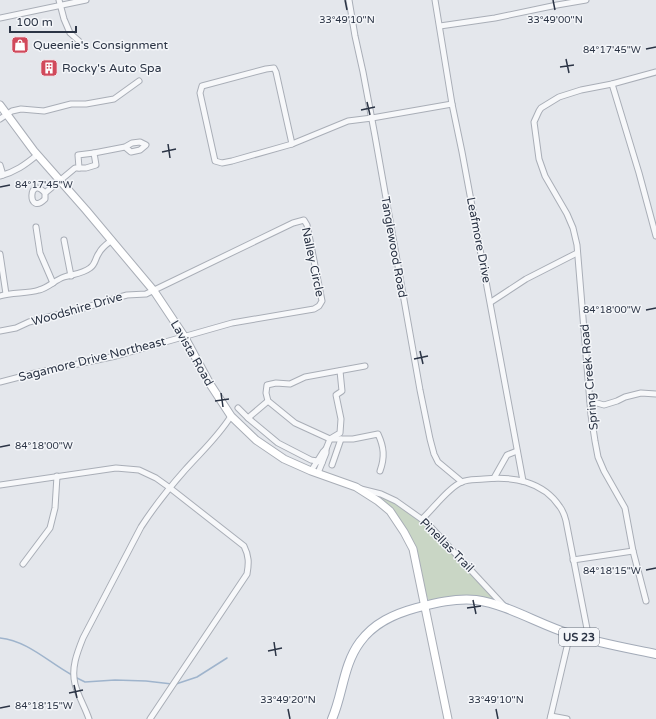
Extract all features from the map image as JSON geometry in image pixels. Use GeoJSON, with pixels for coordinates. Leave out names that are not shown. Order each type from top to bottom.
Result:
{"type":"FeatureCollection","features":[{"type":"Feature","properties":{"kind":"main road","name":"Lavista Road"},"geometry":{"type":"LineString","coordinates":[[0,105],[37,155],[112,240],[154,291],[184,336],[210,384],[231,416],[256,440],[284,459],[356,487],[378,501],[390,511],[413,549],[448,719]]}},
{"type":"Feature","properties":{"kind":"main road","name":"US 23"},"geometry":{"type":"LineString","coordinates":[[332,719],[351,657],[365,636],[374,627],[400,612],[447,601],[463,600],[486,602],[506,608],[570,634],[656,654]]}},
{"type":"Feature","properties":{"kind":"street"},"geometry":{"type":"LineString","coordinates":[[0,18],[59,3],[86,0]]}},
{"type":"Feature","properties":{"kind":"street","name":"Tanglewood Road"},"geometry":{"type":"LineString","coordinates":[[349,0],[372,118],[430,439],[438,462],[462,482]]}},
{"type":"Feature","properties":{"kind":"street","name":"Leafmore Drive"},"geometry":{"type":"LineString","coordinates":[[435,0],[452,104],[523,481]]}},
{"type":"Feature","properties":{"kind":"street"},"geometry":{"type":"LineString","coordinates":[[440,26],[495,18],[586,0]]}},
{"type":"Feature","properties":{"kind":"street"},"geometry":{"type":"LineString","coordinates":[[59,3],[70,33],[79,41]]}},
{"type":"Feature","properties":{"kind":"street"},"geometry":{"type":"LineString","coordinates":[[292,144],[274,68],[202,86],[200,93],[215,160],[222,163],[292,144],[348,122],[452,104]]}},
{"type":"Feature","properties":{"kind":"street","name":"Spring Creek Road"},"geometry":{"type":"LineString","coordinates":[[646,602],[633,551],[625,508],[614,490],[598,457],[590,401],[577,245],[567,214],[545,176],[539,159],[534,122],[541,108],[559,98],[581,90],[612,84],[656,72]]}},
{"type":"Feature","properties":{"kind":"street"},"geometry":{"type":"LineString","coordinates":[[0,119],[12,111],[21,109],[44,111],[71,104],[86,104],[114,99],[139,81]]}},
{"type":"Feature","properties":{"kind":"street"},"geometry":{"type":"LineString","coordinates":[[612,84],[637,166],[656,236]]}},
{"type":"Feature","properties":{"kind":"street"},"geometry":{"type":"LineString","coordinates":[[79,168],[78,155],[125,147]]}},
{"type":"Feature","properties":{"kind":"street"},"geometry":{"type":"LineString","coordinates":[[45,193],[38,188],[34,190],[31,193],[33,202],[42,202],[45,199],[45,193],[75,168],[86,168],[96,165],[94,153]]}},
{"type":"Feature","properties":{"kind":"street"},"geometry":{"type":"LineString","coordinates":[[0,165],[1,175],[12,172],[26,164],[37,155]]}},
{"type":"Feature","properties":{"kind":"street","name":"Nalley Circle"},"geometry":{"type":"LineString","coordinates":[[154,291],[287,226],[304,220],[307,225],[320,289],[322,301],[319,306],[314,309],[232,323],[184,336]]}},
{"type":"Feature","properties":{"kind":"street"},"geometry":{"type":"LineString","coordinates":[[36,227],[40,253],[53,283]]}},
{"type":"Feature","properties":{"kind":"street"},"geometry":{"type":"LineString","coordinates":[[64,240],[71,276]]}},
{"type":"Feature","properties":{"kind":"street"},"geometry":{"type":"LineString","coordinates":[[0,296],[41,290],[64,277],[82,273],[92,267],[104,245],[112,240]]}},
{"type":"Feature","properties":{"kind":"street"},"geometry":{"type":"LineString","coordinates":[[490,302],[526,279],[578,253]]}},
{"type":"Feature","properties":{"kind":"street"},"geometry":{"type":"LineString","coordinates":[[0,254],[6,294]]}},
{"type":"Feature","properties":{"kind":"street","name":"Woodshire Drive"},"geometry":{"type":"LineString","coordinates":[[0,331],[16,328],[29,322],[81,309],[127,295],[146,294],[154,291]]}},
{"type":"Feature","properties":{"kind":"street","name":"Sagamore Drive Northeast"},"geometry":{"type":"LineString","coordinates":[[0,382],[36,372],[116,356],[184,336]]}},
{"type":"Feature","properties":{"kind":"street"},"geometry":{"type":"LineString","coordinates":[[365,366],[305,377],[290,384],[276,383],[267,385],[266,392],[268,401],[295,423],[330,438],[353,439],[378,434],[382,441],[384,459],[380,471]]}},
{"type":"Feature","properties":{"kind":"street"},"geometry":{"type":"LineString","coordinates":[[315,472],[322,463],[330,438],[340,433],[341,419],[336,395],[342,391],[340,371]]}},
{"type":"Feature","properties":{"kind":"street"},"geometry":{"type":"LineString","coordinates":[[590,401],[604,405],[641,393],[656,394]]}},
{"type":"Feature","properties":{"kind":"street"},"geometry":{"type":"LineString","coordinates":[[248,418],[268,401]]}},
{"type":"Feature","properties":{"kind":"street"},"geometry":{"type":"LineString","coordinates":[[238,408],[278,443],[311,460],[322,463]]}},
{"type":"Feature","properties":{"kind":"street"},"geometry":{"type":"LineString","coordinates":[[89,719],[75,683],[74,666],[83,638],[150,512],[221,431],[231,416]]}},
{"type":"Feature","properties":{"kind":"street"},"geometry":{"type":"LineString","coordinates":[[332,465],[341,439]]}},
{"type":"Feature","properties":{"kind":"street"},"geometry":{"type":"LineString","coordinates":[[315,472],[317,461],[326,450]]}},
{"type":"Feature","properties":{"kind":"street"},"geometry":{"type":"LineString","coordinates":[[494,478],[507,455],[517,451]]}},
{"type":"Feature","properties":{"kind":"street"},"geometry":{"type":"LineString","coordinates":[[0,485],[116,468],[139,470],[156,478],[170,488],[244,546],[248,553],[249,562],[246,574],[150,719]]}},
{"type":"Feature","properties":{"kind":"street"},"geometry":{"type":"LineString","coordinates":[[22,564],[50,528],[56,508],[57,476]]}},
{"type":"Feature","properties":{"kind":"street"},"geometry":{"type":"LineString","coordinates":[[422,520],[449,491],[462,482],[494,478],[523,481],[536,485],[552,497],[561,507],[566,521],[589,639]]}},
{"type":"Feature","properties":{"kind":"street","name":"Pinellas Trail"},"geometry":{"type":"LineString","coordinates":[[356,487],[381,494],[396,502],[422,520],[468,566],[506,608]]}},
{"type":"Feature","properties":{"kind":"street"},"geometry":{"type":"LineString","coordinates":[[573,560],[633,551]]}},
{"type":"Feature","properties":{"kind":"street"},"geometry":{"type":"LineString","coordinates":[[567,719],[550,717],[570,634]]}},
{"type":"Feature","properties":{"kind":"green space"},"geometry":{"type":"Polygon","coordinates":[[[356,487],[381,494],[422,519],[499,603],[430,604],[417,571],[413,549],[390,511],[356,487]]]}},
{"type":"Feature","properties":{"kind":"waterway"},"geometry":{"type":"LineString","coordinates":[[0,638],[20,643],[72,675]]}},
{"type":"Feature","properties":{"kind":"waterway"},"geometry":{"type":"LineString","coordinates":[[176,684],[197,677],[227,658]]}},
{"type":"Feature","properties":{"kind":"waterway"},"geometry":{"type":"LineString","coordinates":[[75,677],[85,682],[115,680],[172,684]]}},
{"type":"Feature","properties":{"kind":"place","name":"Queenie's Consignment"},"geometry":{"type":"Point","coordinates":[20,45]}},
{"type":"Feature","properties":{"kind":"place","name":"Rocky's Auto Spa"},"geometry":{"type":"Point","coordinates":[49,68]}}]}
